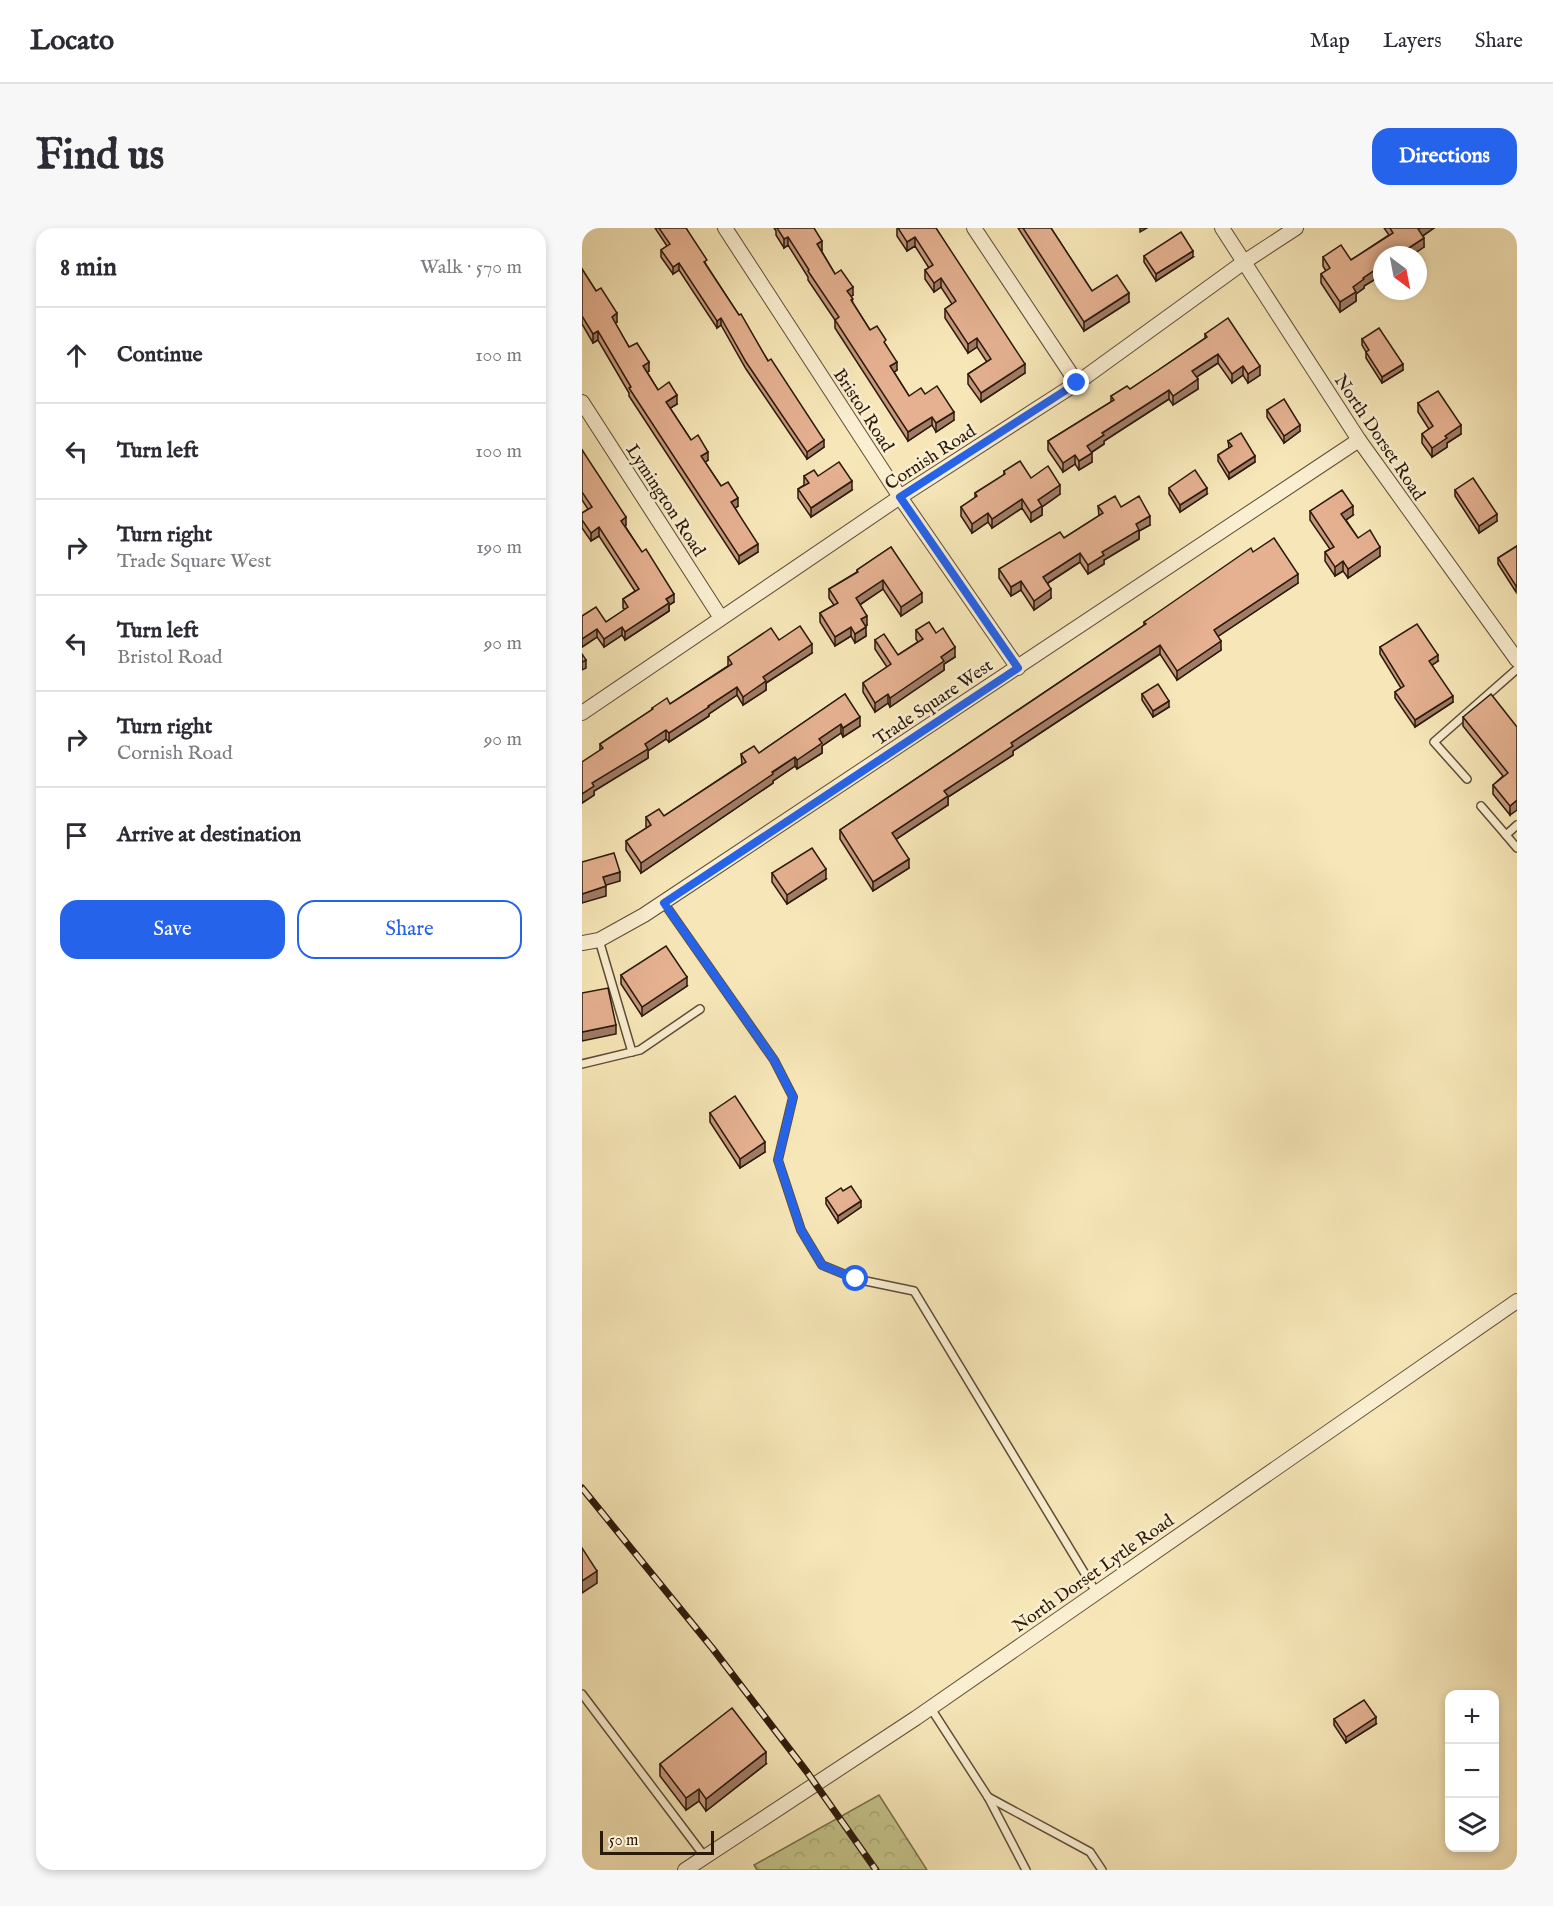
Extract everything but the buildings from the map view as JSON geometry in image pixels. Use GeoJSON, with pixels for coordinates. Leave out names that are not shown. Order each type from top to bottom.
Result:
{"type":"FeatureCollection","features":[{"type":"Feature","properties":{"kind":"street","name":"Bristol Road"},"geometry":{"type":"LineString","coordinates":[[725,228],[900,497],[1018,668]]}},
{"type":"Feature","properties":{"kind":"street"},"geometry":{"type":"LineString","coordinates":[[974,228],[1077,383]]}},
{"type":"Feature","properties":{"kind":"street","name":"North Dorset Road"},"geometry":{"type":"LineString","coordinates":[[1222,228],[1359,440],[1517,660]]}},
{"type":"Feature","properties":{"kind":"street","name":"Cornish Road"},"geometry":{"type":"LineString","coordinates":[[582,713],[900,497],[1077,383],[1244,262],[1296,228]]}},
{"type":"Feature","properties":{"kind":"street","name":"Lymington Road"},"geometry":{"type":"LineString","coordinates":[[582,402],[721,618]]}},
{"type":"Feature","properties":{"kind":"street","name":"Trade Square West"},"geometry":{"type":"LineString","coordinates":[[582,943],[599,940],[664,903],[1359,440]]}},
{"type":"Feature","properties":{"kind":"street","name":"North Dorset Lytle Road"},"geometry":{"type":"LineString","coordinates":[[685,1870],[930,1707],[1516,1303]]}},
{"type":"Feature","properties":{"kind":"lane"},"geometry":{"type":"LineString","coordinates":[[1467,779],[1434,742],[1517,669]]}},
{"type":"Feature","properties":{"kind":"lane"},"geometry":{"type":"LineString","coordinates":[[1481,806],[1517,848]]}},
{"type":"Feature","properties":{"kind":"lane"},"geometry":{"type":"LineString","coordinates":[[1506,835],[1517,825]]}},
{"type":"Feature","properties":{"kind":"lane"},"geometry":{"type":"LineString","coordinates":[[664,903],[774,1060],[793,1097],[778,1160],[801,1230],[822,1265],[856,1279],[914,1291],[1096,1592]]}},
{"type":"Feature","properties":{"kind":"lane"},"geometry":{"type":"LineString","coordinates":[[599,940],[632,1052]]}},
{"type":"Feature","properties":{"kind":"lane"},"geometry":{"type":"LineString","coordinates":[[582,1064],[640,1050],[700,1009]]}},
{"type":"Feature","properties":{"kind":"lane"},"geometry":{"type":"LineString","coordinates":[[582,1694],[705,1857]]}},
{"type":"Feature","properties":{"kind":"lane"},"geometry":{"type":"LineString","coordinates":[[930,1707],[988,1797],[1026,1870]]}},
{"type":"Feature","properties":{"kind":"lane"},"geometry":{"type":"LineString","coordinates":[[988,1797],[1089,1852],[1102,1870]]}},
{"type":"Feature","properties":{"kind":"green space"},"geometry":{"type":"Polygon","coordinates":[[[879,1795],[927,1870],[757,1870],[754,1865],[879,1795]]]}},
{"type":"Feature","properties":{"kind":"railway"},"geometry":{"type":"LineString","coordinates":[[582,1488],[713,1649],[807,1772],[876,1870]]}},
{"type":"Feature","properties":{"kind":"route"},"geometry":{"type":"LineString","coordinates":[[856,1279],[822,1265],[801,1230],[778,1160],[793,1097],[774,1060],[664,903],[1018,668],[900,497],[1077,383]]}}]}
